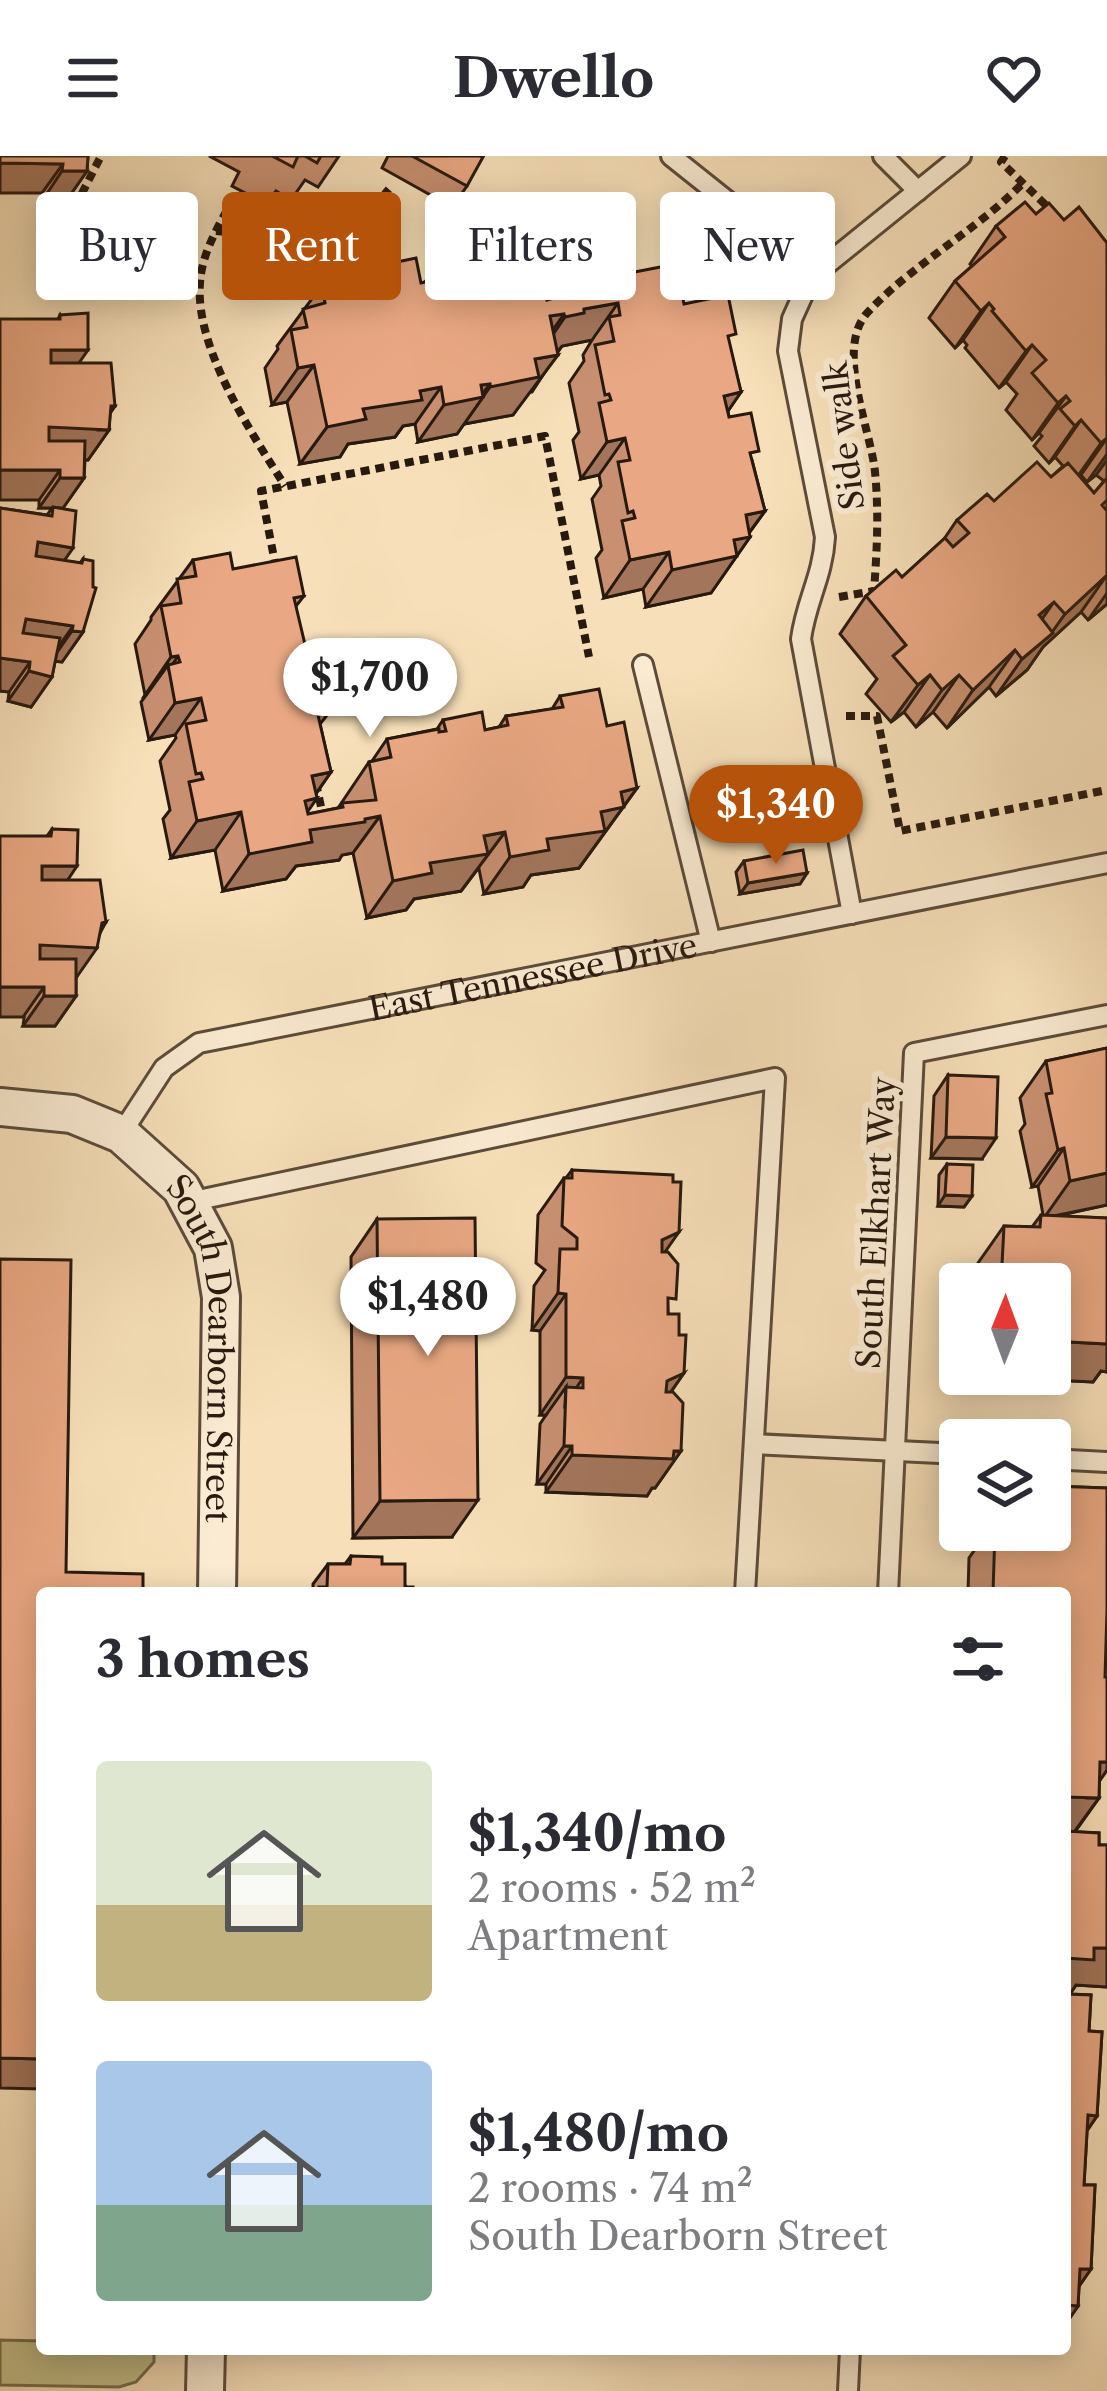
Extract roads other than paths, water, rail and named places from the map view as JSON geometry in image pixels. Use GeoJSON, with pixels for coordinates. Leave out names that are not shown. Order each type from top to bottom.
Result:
{"type":"FeatureCollection","features":[{"type":"Feature","properties":{"kind":"street"},"geometry":{"type":"LineString","coordinates":[[0,1107],[72,1114],[121,1134]]}},
{"type":"Feature","properties":{"kind":"street","name":"South Dearborn Street"},"geometry":{"type":"LineString","coordinates":[[121,1134],[171,1176],[213,1248],[221,1297],[217,1587]]}},
{"type":"Feature","properties":{"kind":"street"},"geometry":{"type":"LineString","coordinates":[[205,2391],[206,2355]]}},
{"type":"Feature","properties":{"kind":"lane"},"geometry":{"type":"LineString","coordinates":[[671,156],[716,192]]}},
{"type":"Feature","properties":{"kind":"lane"},"geometry":{"type":"LineString","coordinates":[[883,156],[918,191]]}},
{"type":"Feature","properties":{"kind":"lane"},"geometry":{"type":"LineString","coordinates":[[835,261],[961,156]]}},
{"type":"Feature","properties":{"kind":"lane"},"geometry":{"type":"LineString","coordinates":[[801,300],[792,319],[788,351],[825,537],[823,568],[805,608],[801,639],[852,914]]}},
{"type":"Feature","properties":{"kind":"lane"},"geometry":{"type":"LineString","coordinates":[[643,665],[711,942]]}},
{"type":"Feature","properties":{"kind":"lane","name":"East Tennessee Drive"},"geometry":{"type":"LineString","coordinates":[[121,1134],[164,1068],[199,1043],[1107,863]]}},
{"type":"Feature","properties":{"kind":"lane","name":"South Elkhart Way"},"geometry":{"type":"LineString","coordinates":[[888,1587],[914,1053],[1107,1015]]}},
{"type":"Feature","properties":{"kind":"lane"},"geometry":{"type":"LineString","coordinates":[[189,1202],[775,1078],[746,1587]]}},
{"type":"Feature","properties":{"kind":"lane"},"geometry":{"type":"LineString","coordinates":[[754,1444],[939,1453]]}},
{"type":"Feature","properties":{"kind":"lane"},"geometry":{"type":"LineString","coordinates":[[1071,1460],[1107,1462]]}},
{"type":"Feature","properties":{"kind":"lane"},"geometry":{"type":"LineString","coordinates":[[848,2391],[850,2355]]}}]}
